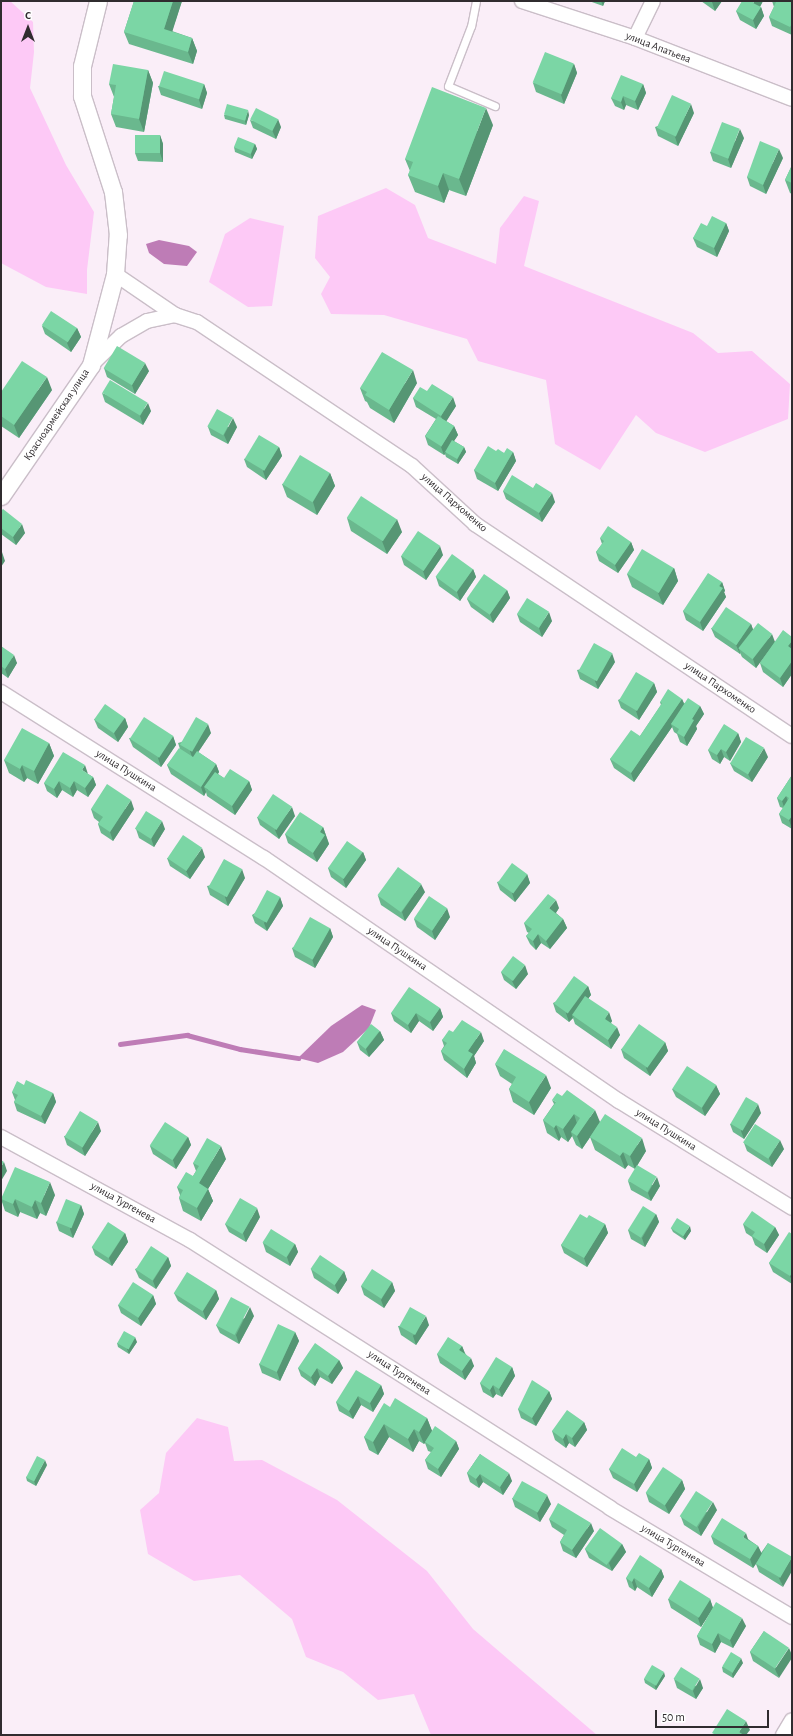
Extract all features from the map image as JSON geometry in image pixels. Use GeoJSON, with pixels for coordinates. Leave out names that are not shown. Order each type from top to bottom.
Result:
{"type":"FeatureCollection","features":[{"type":"Feature","properties":{"kind":"street","name":"Красноармейская улица"},"geometry":{"type":"LineString","coordinates":[[1,496],[91,365],[115,274],[118,235],[113,192],[82,96],[82,66],[98,1]]}},
{"type":"Feature","properties":{"kind":"street","name":"улица Апатьева"},"geometry":{"type":"LineString","coordinates":[[522,1],[634,38],[792,99]]}},
{"type":"Feature","properties":{"kind":"street"},"geometry":{"type":"LineString","coordinates":[[634,38],[653,1]]}},
{"type":"Feature","properties":{"kind":"street","name":"улица Пархоменко"},"geometry":{"type":"LineString","coordinates":[[115,274],[174,315],[197,322],[412,466],[475,524],[792,736]]}},
{"type":"Feature","properties":{"kind":"street"},"geometry":{"type":"LineString","coordinates":[[91,365],[121,336],[147,321],[174,315]]}},
{"type":"Feature","properties":{"kind":"street","name":"улица Пушкина"},"geometry":{"type":"LineString","coordinates":[[1,692],[264,858],[619,1101],[792,1208]]}},
{"type":"Feature","properties":{"kind":"street","name":"улица Тургенева"},"geometry":{"type":"LineString","coordinates":[[1,1136],[190,1240],[610,1508],[792,1617]]}},
{"type":"Feature","properties":{"kind":"street"},"geometry":{"type":"LineString","coordinates":[[783,1735],[792,1720]]}},
{"type":"Feature","properties":{"kind":"lane"},"geometry":{"type":"LineString","coordinates":[[476,1],[472,26],[448,86],[495,106]]}},
{"type":"Feature","properties":{"kind":"shaded area"},"geometry":{"type":"Polygon","coordinates":[[[1,1],[10,1],[33,22],[34,52],[30,88],[66,165],[94,212],[87,270],[87,294],[46,287],[1,263],[1,1]]]}},
{"type":"Feature","properties":{"kind":"shaded area"},"geometry":{"type":"Polygon","coordinates":[[[386,188],[415,205],[428,238],[496,264],[500,228],[524,196],[539,201],[524,266],[693,333],[718,353],[752,351],[790,384],[788,419],[705,452],[656,433],[636,415],[600,470],[555,444],[546,380],[478,361],[467,339],[384,315],[331,314],[321,294],[330,277],[315,258],[318,216],[386,188]]]}},
{"type":"Feature","properties":{"kind":"shaded area"},"geometry":{"type":"Polygon","coordinates":[[[250,218],[284,226],[272,306],[248,307],[209,282],[225,234],[250,218]]]}},
{"type":"Feature","properties":{"kind":"shaded area"},"geometry":{"type":"Polygon","coordinates":[[[159,240],[189,246],[197,252],[187,266],[164,264],[149,253],[146,244],[159,240]]]}},
{"type":"Feature","properties":{"kind":"shaded area"},"geometry":{"type":"Polygon","coordinates":[[[362,1005],[376,1010],[369,1028],[343,1052],[318,1063],[298,1058],[331,1026],[362,1005]]]}},
{"type":"Feature","properties":{"kind":"shaded area"},"geometry":{"type":"Polygon","coordinates":[[[197,1418],[228,1427],[234,1461],[262,1460],[337,1500],[427,1571],[473,1629],[597,1735],[431,1735],[414,1694],[378,1700],[343,1672],[306,1657],[292,1619],[240,1575],[194,1581],[148,1554],[140,1510],[159,1493],[166,1453],[197,1418]]]}},
{"type":"Feature","properties":{"kind":"building"},"geometry":{"type":"Polygon","coordinates":[[[134,1],[173,1],[164,29],[192,38],[188,52],[124,32],[134,1]]]}},
{"type":"Feature","properties":{"kind":"building"},"geometry":{"type":"Polygon","coordinates":[[[742,1],[755,1],[753,3],[761,7],[753,20],[736,11],[742,1]]]}},
{"type":"Feature","properties":{"kind":"building"},"geometry":{"type":"Polygon","coordinates":[[[773,1],[792,1],[792,24],[790,27],[769,17],[776,2],[773,1]]]}},
{"type":"Feature","properties":{"kind":"building"},"geometry":{"type":"Polygon","coordinates":[[[545,52],[574,64],[561,94],[533,83],[545,52]]]}},
{"type":"Feature","properties":{"kind":"building"},"geometry":{"type":"Polygon","coordinates":[[[113,64],[148,70],[139,119],[111,114],[116,85],[109,84],[113,64]]]}},
{"type":"Feature","properties":{"kind":"building"},"geometry":{"type":"Polygon","coordinates":[[[164,71],[204,84],[199,99],[159,86],[164,71]]]}},
{"type":"Feature","properties":{"kind":"building"},"geometry":{"type":"Polygon","coordinates":[[[621,75],[643,84],[635,101],[623,96],[621,102],[611,98],[621,75]]]}},
{"type":"Feature","properties":{"kind":"building"},"geometry":{"type":"Polygon","coordinates":[[[432,87],[486,108],[459,179],[443,173],[438,186],[408,175],[413,162],[405,159],[432,87]]]}},
{"type":"Feature","properties":{"kind":"building"},"geometry":{"type":"Polygon","coordinates":[[[672,95],[691,104],[676,137],[657,128],[672,95]]]}},
{"type":"Feature","properties":{"kind":"building"},"geometry":{"type":"Polygon","coordinates":[[[227,104],[248,110],[245,121],[224,115],[227,104]]]}},
{"type":"Feature","properties":{"kind":"building"},"geometry":{"type":"Polygon","coordinates":[[[256,108],[278,119],[272,131],[250,120],[256,108]]]}},
{"type":"Feature","properties":{"kind":"building"},"geometry":{"type":"Polygon","coordinates":[[[722,122],[740,129],[728,159],[711,152],[722,122]]]}},
{"type":"Feature","properties":{"kind":"building"},"geometry":{"type":"Polygon","coordinates":[[[135,135],[160,135],[160,153],[135,153],[135,135]]]}},
{"type":"Feature","properties":{"kind":"building"},"geometry":{"type":"Polygon","coordinates":[[[238,137],[255,144],[251,154],[234,147],[238,137]]]}},
{"type":"Feature","properties":{"kind":"building"},"geometry":{"type":"Polygon","coordinates":[[[760,141],[779,149],[763,185],[747,177],[760,141]]]}},
{"type":"Feature","properties":{"kind":"building"},"geometry":{"type":"Polygon","coordinates":[[[792,165],[792,183],[785,180],[792,165]]]}},
{"type":"Feature","properties":{"kind":"building"},"geometry":{"type":"Polygon","coordinates":[[[712,216],[726,223],[714,248],[693,238],[701,223],[707,226],[712,216]]]}},
{"type":"Feature","properties":{"kind":"building"},"geometry":{"type":"Polygon","coordinates":[[[51,311],[77,328],[68,342],[42,325],[51,311]]]}},
{"type":"Feature","properties":{"kind":"building"},"geometry":{"type":"Polygon","coordinates":[[[117,346],[145,363],[132,385],[104,368],[117,346]]]}},
{"type":"Feature","properties":{"kind":"building"},"geometry":{"type":"Polygon","coordinates":[[[382,352],[413,370],[389,410],[365,395],[367,392],[360,388],[382,352]]]}},
{"type":"Feature","properties":{"kind":"building"},"geometry":{"type":"Polygon","coordinates":[[[22,361],[47,377],[14,425],[1,416],[1,392],[22,361]]]}},
{"type":"Feature","properties":{"kind":"building"},"geometry":{"type":"Polygon","coordinates":[[[110,380],[148,403],[140,416],[102,393],[110,380]]]}},
{"type":"Feature","properties":{"kind":"building"},"geometry":{"type":"Polygon","coordinates":[[[432,384],[453,397],[441,416],[413,398],[420,387],[427,391],[432,384]]]}},
{"type":"Feature","properties":{"kind":"building"},"geometry":{"type":"Polygon","coordinates":[[[217,409],[233,418],[223,435],[207,426],[217,409]]]}},
{"type":"Feature","properties":{"kind":"building"},"geometry":{"type":"Polygon","coordinates":[[[438,416],[454,426],[441,446],[425,436],[438,416]]]}},
{"type":"Feature","properties":{"kind":"building"},"geometry":{"type":"Polygon","coordinates":[[[259,435],[279,447],[264,471],[245,459],[259,435]]]}},
{"type":"Feature","properties":{"kind":"building"},"geometry":{"type":"Polygon","coordinates":[[[452,440],[464,447],[457,459],[445,452],[452,440]]]}},
{"type":"Feature","properties":{"kind":"building"},"geometry":{"type":"Polygon","coordinates":[[[488,446],[496,451],[498,449],[504,453],[507,448],[513,452],[495,483],[474,470],[488,446]]]}},
{"type":"Feature","properties":{"kind":"building"},"geometry":{"type":"Polygon","coordinates":[[[300,455],[330,473],[312,502],[282,484],[300,455]]]}},
{"type":"Feature","properties":{"kind":"building"},"geometry":{"type":"Polygon","coordinates":[[[512,475],[533,488],[536,483],[552,493],[539,513],[503,491],[512,475]]]}},
{"type":"Feature","properties":{"kind":"building"},"geometry":{"type":"Polygon","coordinates":[[[361,496],[397,519],[383,541],[347,518],[361,496]]]}},
{"type":"Feature","properties":{"kind":"building"},"geometry":{"type":"Polygon","coordinates":[[[3,509],[22,524],[13,537],[1,528],[1,511],[3,509]]]}},
{"type":"Feature","properties":{"kind":"building"},"geometry":{"type":"Polygon","coordinates":[[[608,526],[631,542],[615,565],[596,552],[604,541],[600,538],[608,526]]]}},
{"type":"Feature","properties":{"kind":"building"},"geometry":{"type":"Polygon","coordinates":[[[418,531],[440,546],[424,571],[401,556],[418,531]]]}},
{"type":"Feature","properties":{"kind":"building"},"geometry":{"type":"Polygon","coordinates":[[[642,549],[674,568],[659,593],[627,574],[642,549]]]}},
{"type":"Feature","properties":{"kind":"building"},"geometry":{"type":"Polygon","coordinates":[[[452,554],[473,569],[457,592],[436,577],[452,554]]]}},
{"type":"Feature","properties":{"kind":"building"},"geometry":{"type":"Polygon","coordinates":[[[708,573],[722,582],[719,586],[723,588],[700,622],[683,611],[708,573]]]}},
{"type":"Feature","properties":{"kind":"building"},"geometry":{"type":"Polygon","coordinates":[[[484,574],[507,590],[490,615],[467,599],[484,574]]]}},
{"type":"Feature","properties":{"kind":"building"},"geometry":{"type":"Polygon","coordinates":[[[527,598],[549,612],[539,628],[517,614],[527,598]]]}},
{"type":"Feature","properties":{"kind":"building"},"geometry":{"type":"Polygon","coordinates":[[[726,607],[751,624],[736,645],[711,629],[726,607]]]}},
{"type":"Feature","properties":{"kind":"building"},"geometry":{"type":"Polygon","coordinates":[[[758,623],[772,634],[752,659],[738,648],[758,623]]]}},
{"type":"Feature","properties":{"kind":"building"},"geometry":{"type":"Polygon","coordinates":[[[783,630],[792,637],[792,641],[788,646],[792,649],[792,661],[780,678],[760,663],[783,630]]]}},
{"type":"Feature","properties":{"kind":"building"},"geometry":{"type":"Polygon","coordinates":[[[594,643],[612,653],[597,681],[578,671],[594,643]]]}},
{"type":"Feature","properties":{"kind":"building"},"geometry":{"type":"Polygon","coordinates":[[[1,646],[14,655],[5,669],[1,666],[1,646]]]}},
{"type":"Feature","properties":{"kind":"building"},"geometry":{"type":"Polygon","coordinates":[[[636,672],[654,683],[637,711],[619,700],[636,672]]]}},
{"type":"Feature","properties":{"kind":"building"},"geometry":{"type":"Polygon","coordinates":[[[668,689],[682,699],[631,773],[610,759],[631,730],[640,736],[662,703],[660,702],[668,689]]]}},
{"type":"Feature","properties":{"kind":"building"},"geometry":{"type":"Polygon","coordinates":[[[688,698],[700,706],[684,737],[677,733],[679,729],[671,724],[688,698]]]}},
{"type":"Feature","properties":{"kind":"building"},"geometry":{"type":"Polygon","coordinates":[[[105,704],[125,718],[114,733],[94,720],[105,704]]]}},
{"type":"Feature","properties":{"kind":"building"},"geometry":{"type":"Polygon","coordinates":[[[144,717],[173,736],[159,758],[130,739],[144,717]]]}},
{"type":"Feature","properties":{"kind":"building"},"geometry":{"type":"Polygon","coordinates":[[[196,717],[208,724],[192,752],[180,745],[196,717]]]}},
{"type":"Feature","properties":{"kind":"building"},"geometry":{"type":"Polygon","coordinates":[[[724,724],[738,733],[726,752],[721,749],[717,755],[708,750],[724,724]]]}},
{"type":"Feature","properties":{"kind":"building"},"geometry":{"type":"Polygon","coordinates":[[[22,728],[49,743],[34,771],[22,765],[20,769],[4,760],[22,728]]]}},
{"type":"Feature","properties":{"kind":"building"},"geometry":{"type":"Polygon","coordinates":[[[746,737],[764,748],[748,774],[730,764],[746,737]]]}},
{"type":"Feature","properties":{"kind":"building"},"geometry":{"type":"Polygon","coordinates":[[[179,748],[193,757],[197,751],[216,764],[201,787],[167,765],[179,748]]]}},
{"type":"Feature","properties":{"kind":"building"},"geometry":{"type":"Polygon","coordinates":[[[63,752],[85,765],[82,770],[93,777],[85,788],[74,781],[70,788],[59,781],[54,789],[44,783],[63,752]]]}},
{"type":"Feature","properties":{"kind":"building"},"geometry":{"type":"Polygon","coordinates":[[[230,769],[249,781],[232,806],[204,787],[215,772],[224,778],[230,769]]]}},
{"type":"Feature","properties":{"kind":"building"},"geometry":{"type":"Polygon","coordinates":[[[792,775],[792,816],[789,820],[779,814],[789,798],[786,796],[782,801],[777,798],[792,775]]]}},
{"type":"Feature","properties":{"kind":"building"},"geometry":{"type":"Polygon","coordinates":[[[107,784],[131,800],[110,832],[98,824],[103,817],[91,809],[107,784]]]}},
{"type":"Feature","properties":{"kind":"building"},"geometry":{"type":"Polygon","coordinates":[[[273,794],[292,807],[276,830],[257,817],[273,794]]]}},
{"type":"Feature","properties":{"kind":"building"},"geometry":{"type":"Polygon","coordinates":[[[146,811],[162,821],[151,839],[135,829],[146,811]]]}},
{"type":"Feature","properties":{"kind":"building"},"geometry":{"type":"Polygon","coordinates":[[[300,812],[323,827],[320,832],[325,835],[313,853],[285,834],[300,812]]]}},
{"type":"Feature","properties":{"kind":"building"},"geometry":{"type":"Polygon","coordinates":[[[183,835],[202,848],[186,871],[167,858],[183,835]]]}},
{"type":"Feature","properties":{"kind":"building"},"geometry":{"type":"Polygon","coordinates":[[[347,841],[363,852],[344,879],[328,868],[347,841]]]}},
{"type":"Feature","properties":{"kind":"building"},"geometry":{"type":"Polygon","coordinates":[[[224,859],[242,869],[227,897],[208,887],[224,859]]]}},
{"type":"Feature","properties":{"kind":"building"},"geometry":{"type":"Polygon","coordinates":[[[512,863],[527,874],[513,894],[498,882],[512,863]]]}},
{"type":"Feature","properties":{"kind":"building"},"geometry":{"type":"Polygon","coordinates":[[[398,867],[421,884],[401,912],[377,895],[398,867]]]}},
{"type":"Feature","properties":{"kind":"building"},"geometry":{"type":"Polygon","coordinates":[[[267,890],[280,897],[267,923],[253,916],[267,890]]]}},
{"type":"Feature","properties":{"kind":"building"},"geometry":{"type":"Polygon","coordinates":[[[548,894],[556,900],[549,908],[563,919],[546,941],[538,934],[533,941],[526,936],[532,929],[524,923],[548,894]]]}},
{"type":"Feature","properties":{"kind":"building"},"geometry":{"type":"Polygon","coordinates":[[[429,896],[447,908],[432,931],[414,918],[429,896]]]}},
{"type":"Feature","properties":{"kind":"building"},"geometry":{"type":"Polygon","coordinates":[[[310,917],[330,928],[313,960],[293,948],[310,917]]]}},
{"type":"Feature","properties":{"kind":"building"},"geometry":{"type":"Polygon","coordinates":[[[513,956],[525,965],[513,981],[501,972],[513,956]]]}},
{"type":"Feature","properties":{"kind":"building"},"geometry":{"type":"Polygon","coordinates":[[[574,976],[588,986],[568,1013],[554,1004],[574,976]]]}},
{"type":"Feature","properties":{"kind":"building"},"geometry":{"type":"Polygon","coordinates":[[[409,987],[440,1008],[430,1022],[416,1013],[408,1025],[391,1013],[409,987]]]}},
{"type":"Feature","properties":{"kind":"building"},"geometry":{"type":"Polygon","coordinates":[[[585,996],[609,1012],[605,1019],[617,1027],[608,1040],[572,1015],[585,996]]]}},
{"type":"Feature","properties":{"kind":"building"},"geometry":{"type":"Polygon","coordinates":[[[462,1020],[481,1032],[468,1051],[473,1054],[464,1069],[441,1051],[447,1043],[442,1040],[449,1030],[453,1032],[462,1020]]]}},
{"type":"Feature","properties":{"kind":"building"},"geometry":{"type":"Polygon","coordinates":[[[371,1024],[380,1031],[366,1049],[357,1042],[371,1024]]]}},
{"type":"Feature","properties":{"kind":"building"},"geometry":{"type":"Polygon","coordinates":[[[639,1024],[665,1042],[647,1068],[621,1049],[639,1024]]]}},
{"type":"Feature","properties":{"kind":"building"},"geometry":{"type":"Polygon","coordinates":[[[504,1049],[546,1075],[529,1102],[509,1089],[516,1077],[495,1064],[504,1049]]]}},
{"type":"Feature","properties":{"kind":"building"},"geometry":{"type":"Polygon","coordinates":[[[687,1066],[716,1085],[702,1108],[672,1089],[687,1066]]]}},
{"type":"Feature","properties":{"kind":"building"},"geometry":{"type":"Polygon","coordinates":[[[26,1080],[53,1093],[41,1116],[14,1102],[18,1095],[12,1092],[17,1081],[24,1085],[26,1080]]]}},
{"type":"Feature","properties":{"kind":"building"},"geometry":{"type":"Polygon","coordinates":[[[567,1090],[595,1110],[577,1136],[571,1132],[580,1118],[574,1114],[563,1129],[556,1125],[554,1128],[543,1120],[556,1102],[552,1100],[557,1093],[562,1096],[567,1090]]]}},
{"type":"Feature","properties":{"kind":"building"},"geometry":{"type":"Polygon","coordinates":[[[746,1097],[758,1104],[743,1131],[730,1124],[746,1097]]]}},
{"type":"Feature","properties":{"kind":"building"},"geometry":{"type":"Polygon","coordinates":[[[80,1111],[98,1122],[83,1148],[65,1137],[80,1111]]]}},
{"type":"Feature","properties":{"kind":"building"},"geometry":{"type":"Polygon","coordinates":[[[605,1114],[642,1138],[630,1156],[623,1152],[620,1156],[590,1137],[605,1114]]]}},
{"type":"Feature","properties":{"kind":"building"},"geometry":{"type":"Polygon","coordinates":[[[165,1122],[188,1137],[172,1160],[150,1145],[165,1122]]]}},
{"type":"Feature","properties":{"kind":"building"},"geometry":{"type":"Polygon","coordinates":[[[755,1124],[780,1140],[768,1159],[743,1142],[755,1124]]]}},
{"type":"Feature","properties":{"kind":"building"},"geometry":{"type":"Polygon","coordinates":[[[207,1138],[221,1146],[199,1183],[208,1189],[197,1208],[179,1198],[183,1190],[177,1187],[186,1172],[193,1176],[199,1166],[193,1163],[207,1138]]]}},
{"type":"Feature","properties":{"kind":"building"},"geometry":{"type":"Polygon","coordinates":[[[1,1160],[4,1162],[1,1167],[1,1160]]]}},
{"type":"Feature","properties":{"kind":"building"},"geometry":{"type":"Polygon","coordinates":[[[637,1165],[657,1177],[647,1192],[628,1180],[637,1165]]]}},
{"type":"Feature","properties":{"kind":"building"},"geometry":{"type":"Polygon","coordinates":[[[15,1167],[50,1182],[41,1203],[35,1200],[32,1207],[15,1199],[13,1204],[1,1199],[15,1167]]]}},
{"type":"Feature","properties":{"kind":"building"},"geometry":{"type":"Polygon","coordinates":[[[240,1198],[257,1208],[242,1234],[225,1224],[240,1198]]]}},
{"type":"Feature","properties":{"kind":"building"},"geometry":{"type":"Polygon","coordinates":[[[66,1199],[81,1205],[71,1228],[57,1222],[66,1199]]]}},
{"type":"Feature","properties":{"kind":"building"},"geometry":{"type":"Polygon","coordinates":[[[643,1206],[656,1214],[641,1238],[628,1230],[643,1206]]]}},
{"type":"Feature","properties":{"kind":"building"},"geometry":{"type":"Polygon","coordinates":[[[752,1211],[775,1227],[764,1244],[752,1236],[755,1232],[743,1224],[752,1211]]]}},
{"type":"Feature","properties":{"kind":"building"},"geometry":{"type":"Polygon","coordinates":[[[580,1214],[587,1218],[589,1215],[605,1224],[584,1258],[561,1245],[580,1214]]]}},
{"type":"Feature","properties":{"kind":"building"},"geometry":{"type":"Polygon","coordinates":[[[677,1218],[690,1226],[683,1236],[671,1228],[677,1218]]]}},
{"type":"Feature","properties":{"kind":"building"},"geometry":{"type":"Polygon","coordinates":[[[108,1222],[125,1233],[108,1258],[92,1247],[108,1222]]]}},
{"type":"Feature","properties":{"kind":"building"},"geometry":{"type":"Polygon","coordinates":[[[271,1229],[295,1244],[286,1257],[263,1243],[271,1229]]]}},
{"type":"Feature","properties":{"kind":"building"},"geometry":{"type":"Polygon","coordinates":[[[789,1232],[792,1234],[792,1273],[790,1276],[769,1263],[789,1232]]]}},
{"type":"Feature","properties":{"kind":"building"},"geometry":{"type":"Polygon","coordinates":[[[151,1246],[168,1257],[153,1280],[136,1269],[151,1246]]]}},
{"type":"Feature","properties":{"kind":"building"},"geometry":{"type":"Polygon","coordinates":[[[320,1255],[344,1271],[335,1285],[310,1269],[320,1255]]]}},
{"type":"Feature","properties":{"kind":"building"},"geometry":{"type":"Polygon","coordinates":[[[372,1269],[392,1282],[381,1299],[361,1286],[372,1269]]]}},
{"type":"Feature","properties":{"kind":"building"},"geometry":{"type":"Polygon","coordinates":[[[187,1272],[216,1290],[203,1311],[174,1293],[187,1272]]]}},
{"type":"Feature","properties":{"kind":"building"},"geometry":{"type":"Polygon","coordinates":[[[133,1282],[153,1295],[138,1318],[118,1305],[133,1282]]]}},
{"type":"Feature","properties":{"kind":"building"},"geometry":{"type":"Polygon","coordinates":[[[231,1297],[250,1307],[235,1335],[216,1325],[231,1297]]]}},
{"type":"Feature","properties":{"kind":"building"},"geometry":{"type":"Polygon","coordinates":[[[410,1307],[426,1316],[415,1335],[399,1326],[410,1307]]]}},
{"type":"Feature","properties":{"kind":"building"},"geometry":{"type":"Polygon","coordinates":[[[278,1324],[295,1332],[277,1372],[259,1364],[278,1324]]]}},
{"type":"Feature","properties":{"kind":"building"},"geometry":{"type":"Polygon","coordinates":[[[124,1331],[135,1337],[129,1350],[117,1343],[124,1331]]]}},
{"type":"Feature","properties":{"kind":"building"},"geometry":{"type":"Polygon","coordinates":[[[448,1337],[462,1346],[459,1350],[471,1358],[462,1371],[437,1354],[448,1337]]]}},
{"type":"Feature","properties":{"kind":"building"},"geometry":{"type":"Polygon","coordinates":[[[315,1343],[339,1360],[328,1376],[317,1368],[311,1377],[298,1368],[315,1343]]]}},
{"type":"Feature","properties":{"kind":"building"},"geometry":{"type":"Polygon","coordinates":[[[496,1357],[512,1367],[499,1389],[493,1385],[490,1390],[480,1383],[496,1357]]]}},
{"type":"Feature","properties":{"kind":"building"},"geometry":{"type":"Polygon","coordinates":[[[356,1370],[381,1385],[370,1403],[358,1396],[349,1411],[336,1402],[356,1370]]]}},
{"type":"Feature","properties":{"kind":"building"},"geometry":{"type":"Polygon","coordinates":[[[532,1380],[549,1391],[532,1418],[518,1409],[532,1380]]]}},
{"type":"Feature","properties":{"kind":"building"},"geometry":{"type":"Polygon","coordinates":[[[395,1398],[427,1418],[419,1432],[414,1429],[408,1439],[384,1424],[373,1442],[364,1437],[384,1403],[390,1407],[395,1398]]]}},
{"type":"Feature","properties":{"kind":"building"},"geometry":{"type":"Polygon","coordinates":[[[567,1410],[584,1422],[572,1438],[566,1434],[563,1439],[552,1431],[567,1410]]]}},
{"type":"Feature","properties":{"kind":"building"},"geometry":{"type":"Polygon","coordinates":[[[435,1426],[456,1441],[438,1469],[425,1460],[434,1448],[425,1442],[435,1426]]]}},
{"type":"Feature","properties":{"kind":"building"},"geometry":{"type":"Polygon","coordinates":[[[622,1448],[636,1457],[639,1453],[649,1459],[634,1484],[609,1469],[622,1448]]]}},
{"type":"Feature","properties":{"kind":"building"},"geometry":{"type":"Polygon","coordinates":[[[480,1454],[509,1473],[500,1487],[480,1474],[476,1479],[467,1473],[480,1454]]]}},
{"type":"Feature","properties":{"kind":"building"},"geometry":{"type":"Polygon","coordinates":[[[37,1456],[45,1460],[34,1481],[26,1477],[37,1456]]]}},
{"type":"Feature","properties":{"kind":"building"},"geometry":{"type":"Polygon","coordinates":[[[663,1467],[682,1480],[665,1506],[646,1493],[663,1467]]]}},
{"type":"Feature","properties":{"kind":"building"},"geometry":{"type":"Polygon","coordinates":[[[522,1481],[547,1495],[538,1513],[512,1498],[522,1481]]]}},
{"type":"Feature","properties":{"kind":"building"},"geometry":{"type":"Polygon","coordinates":[[[696,1491],[713,1502],[696,1527],[680,1516],[696,1491]]]}},
{"type":"Feature","properties":{"kind":"building"},"geometry":{"type":"Polygon","coordinates":[[[558,1503],[591,1523],[572,1550],[560,1542],[567,1530],[549,1519],[558,1503]]]}},
{"type":"Feature","properties":{"kind":"building"},"geometry":{"type":"Polygon","coordinates":[[[722,1518],[746,1533],[743,1537],[758,1546],[750,1559],[711,1536],[722,1518]]]}},
{"type":"Feature","properties":{"kind":"building"},"geometry":{"type":"Polygon","coordinates":[[[600,1528],[622,1544],[607,1565],[585,1549],[600,1528]]]}},
{"type":"Feature","properties":{"kind":"building"},"geometry":{"type":"Polygon","coordinates":[[[768,1543],[792,1557],[780,1578],[756,1564],[768,1543]]]}},
{"type":"Feature","properties":{"kind":"building"},"geometry":{"type":"Polygon","coordinates":[[[640,1555],[661,1569],[649,1588],[634,1578],[632,1582],[626,1578],[640,1555]]]}},
{"type":"Feature","properties":{"kind":"building"},"geometry":{"type":"Polygon","coordinates":[[[680,1580],[711,1599],[699,1618],[668,1599],[680,1580]]]}},
{"type":"Feature","properties":{"kind":"building"},"geometry":{"type":"Polygon","coordinates":[[[716,1602],[742,1618],[730,1640],[718,1633],[712,1644],[697,1636],[716,1602]]]}},
{"type":"Feature","properties":{"kind":"building"},"geometry":{"type":"Polygon","coordinates":[[[764,1631],[789,1648],[775,1669],[750,1652],[764,1631]]]}},
{"type":"Feature","properties":{"kind":"building"},"geometry":{"type":"Polygon","coordinates":[[[731,1652],[741,1658],[733,1673],[722,1667],[731,1652]]]}},
{"type":"Feature","properties":{"kind":"building"},"geometry":{"type":"Polygon","coordinates":[[[652,1665],[664,1672],[656,1686],[644,1679],[652,1665]]]}},
{"type":"Feature","properties":{"kind":"building"},"geometry":{"type":"Polygon","coordinates":[[[681,1667],[700,1679],[692,1691],[674,1679],[681,1667]]]}},
{"type":"Feature","properties":{"kind":"building"},"geometry":{"type":"Polygon","coordinates":[[[727,1709],[746,1721],[739,1732],[744,1735],[716,1735],[712,1733],[727,1709]]]}},
{"type":"Feature","properties":{"kind":"waterway"},"geometry":{"type":"LineString","coordinates":[[120,1044],[187,1035],[240,1049],[298,1058]]}}]}
